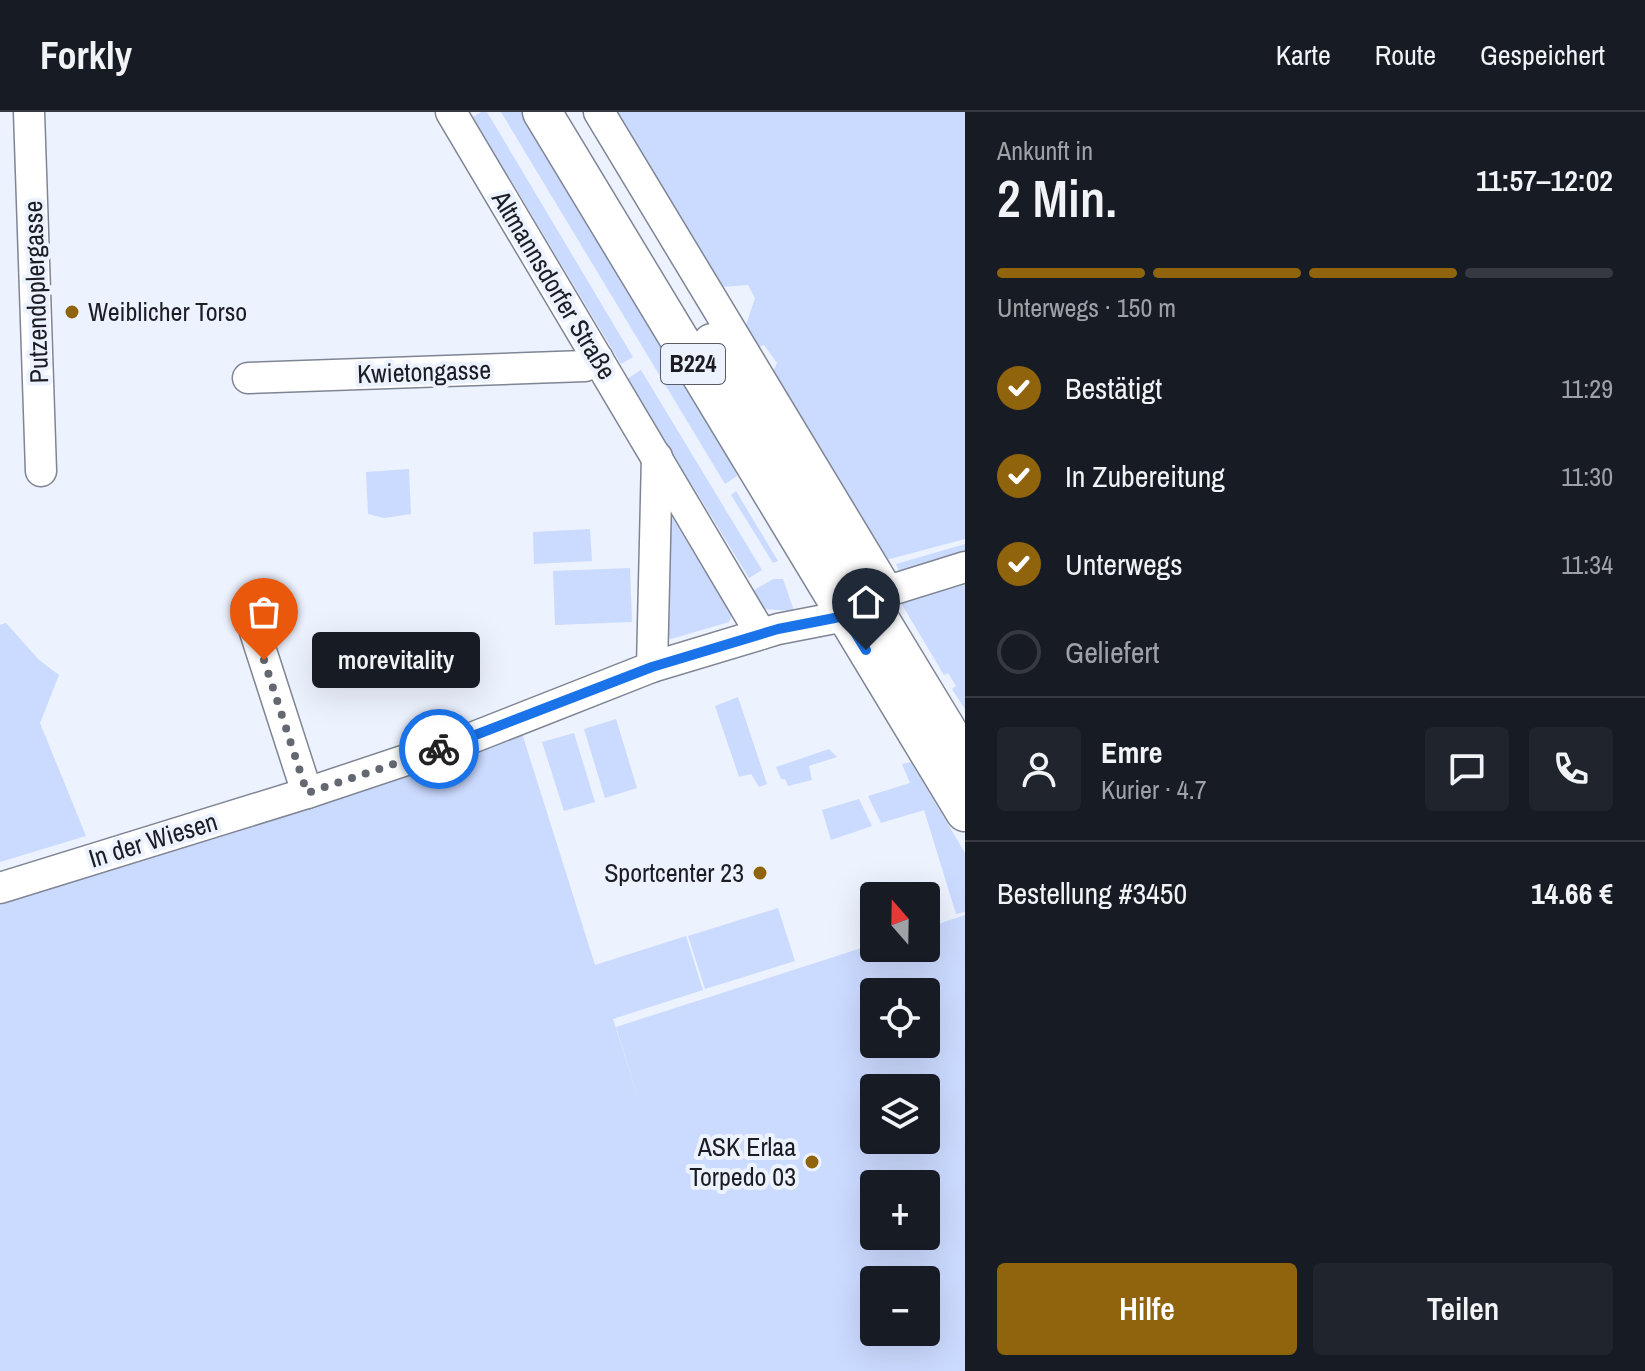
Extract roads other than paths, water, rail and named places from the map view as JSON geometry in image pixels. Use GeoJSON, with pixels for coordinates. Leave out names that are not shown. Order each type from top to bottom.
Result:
{"type":"FeatureCollection","features":[{"type":"Feature","properties":{"kind":"main road","name":"B224"},"geometry":{"type":"LineString","coordinates":[[542,112],[868,604],[965,812]]}},
{"type":"Feature","properties":{"kind":"main road","name":"B224"},"geometry":{"type":"LineString","coordinates":[[570,112],[965,760]]}},
{"type":"Feature","properties":{"kind":"street","name":"Putzendoplergasse"},"geometry":{"type":"LineString","coordinates":[[29,112],[41,471]]}},
{"type":"Feature","properties":{"kind":"street","name":"Altmannsdorfer Straße"},"geometry":{"type":"LineString","coordinates":[[451,112],[761,634]]}},
{"type":"Feature","properties":{"kind":"street"},"geometry":{"type":"LineString","coordinates":[[599,112],[868,604]]}},
{"type":"Feature","properties":{"kind":"street","name":"Kwietongasse"},"geometry":{"type":"LineString","coordinates":[[248,378],[585,366],[598,359]]}},
{"type":"Feature","properties":{"kind":"street"},"geometry":{"type":"LineString","coordinates":[[652,667],[657,457]]}},
{"type":"Feature","properties":{"kind":"street","name":"In der Wiesen"},"geometry":{"type":"LineString","coordinates":[[0,888],[307,793],[469,739],[652,667],[868,604],[965,567]]}},
{"type":"Feature","properties":{"kind":"street"},"geometry":{"type":"LineString","coordinates":[[247,607],[307,793]]}},
{"type":"Feature","properties":{"kind":"place","name":"Weiblicher Torso"},"geometry":{"type":"Point","coordinates":[72,312]}},
{"type":"Feature","properties":{"kind":"place","name":"morevitality"},"geometry":{"type":"Point","coordinates":[264,660]}},
{"type":"Feature","properties":{"kind":"place","name":"Sportcenter 23"},"geometry":{"type":"Point","coordinates":[760,873]}},
{"type":"Feature","properties":{"kind":"place","name":"ASK Erlaa Torpedo 03"},"geometry":{"type":"Point","coordinates":[812,1162]}}]}
